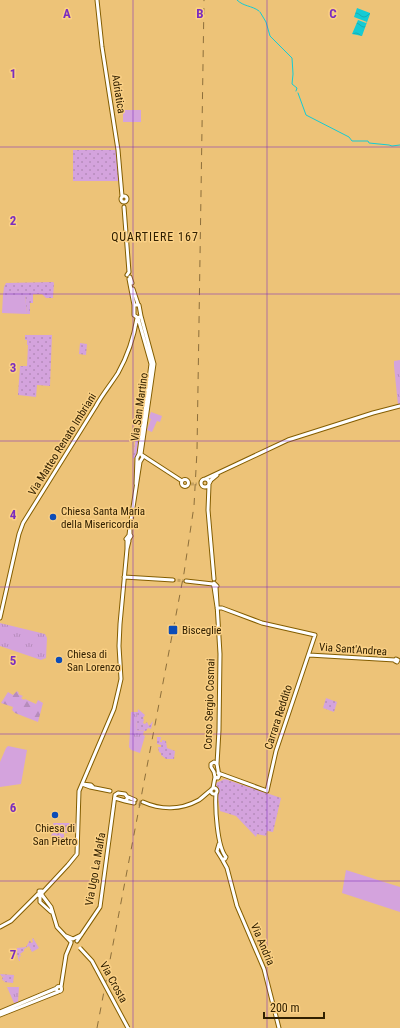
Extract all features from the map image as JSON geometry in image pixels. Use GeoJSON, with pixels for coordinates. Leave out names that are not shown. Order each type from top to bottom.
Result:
{"type":"FeatureCollection","features":[{"type":"Feature","properties":{"kind":"street","name":"Adriatica"},"geometry":{"type":"LineString","coordinates":[[96,0],[118,150],[122,191],[124,196],[127,198],[124,201],[124,207],[129,277],[136,304]]}},
{"type":"Feature","properties":{"kind":"street"},"geometry":{"type":"LineString","coordinates":[[134,328],[137,317],[136,304]]}},
{"type":"Feature","properties":{"kind":"street"},"geometry":{"type":"LineString","coordinates":[[134,328],[137,317],[136,304]]}},
{"type":"Feature","properties":{"kind":"street","name":"Via San Martino"},"geometry":{"type":"LineString","coordinates":[[137,317],[151,360],[141,454]]}},
{"type":"Feature","properties":{"kind":"street","name":"Via San Martino"},"geometry":{"type":"LineString","coordinates":[[137,317],[154,364],[141,454]]}},
{"type":"Feature","properties":{"kind":"street"},"geometry":{"type":"LineString","coordinates":[[136,323],[140,324]]}},
{"type":"Feature","properties":{"kind":"street","name":"Via Matteo Renato Imbriani"},"geometry":{"type":"LineString","coordinates":[[0,618],[19,534],[23,523],[118,372],[125,358],[134,328]]}},
{"type":"Feature","properties":{"kind":"street"},"geometry":{"type":"LineString","coordinates":[[208,500],[202,485],[205,479],[288,440],[400,406]]}},
{"type":"Feature","properties":{"kind":"street"},"geometry":{"type":"LineString","coordinates":[[0,927],[11,921],[41,894],[77,854],[80,790],[114,709],[121,679],[119,646],[124,577],[128,541],[131,536],[130,527],[141,454],[182,482]]}},
{"type":"Feature","properties":{"kind":"street"},"geometry":{"type":"LineString","coordinates":[[140,461],[148,460],[182,482],[186,480],[188,484]]}},
{"type":"Feature","properties":{"kind":"street"},"geometry":{"type":"LineString","coordinates":[[208,500],[209,484],[218,474]]}},
{"type":"Feature","properties":{"kind":"street"},"geometry":{"type":"LineString","coordinates":[[205,479],[208,480],[209,484]]}},
{"type":"Feature","properties":{"kind":"street"},"geometry":{"type":"LineString","coordinates":[[202,485],[209,484]]}},
{"type":"Feature","properties":{"kind":"street","name":"Corso Sergio Cosmai"},"geometry":{"type":"LineString","coordinates":[[208,500],[214,584],[216,604],[218,608],[220,651],[219,730],[215,763]]}},
{"type":"Feature","properties":{"kind":"street"},"geometry":{"type":"LineString","coordinates":[[124,577],[173,580]]}},
{"type":"Feature","properties":{"kind":"street"},"geometry":{"type":"LineString","coordinates":[[186,582],[214,584]]}},
{"type":"Feature","properties":{"kind":"street","name":"Carrara Reddito"},"geometry":{"type":"LineString","coordinates":[[218,608],[222,608],[262,623],[315,635],[276,751],[267,791],[248,784]]}},
{"type":"Feature","properties":{"kind":"street","name":"Via Sant'Andrea"},"geometry":{"type":"LineString","coordinates":[[309,655],[398,660]]}},
{"type":"Feature","properties":{"kind":"street"},"geometry":{"type":"LineString","coordinates":[[143,803],[163,808],[181,807],[193,803],[207,794],[214,792],[218,773],[215,763],[210,767],[217,777]]}},
{"type":"Feature","properties":{"kind":"street"},"geometry":{"type":"LineString","coordinates":[[218,773],[226,777],[263,788],[269,786]]}},
{"type":"Feature","properties":{"kind":"street"},"geometry":{"type":"LineString","coordinates":[[217,777],[226,777]]}},
{"type":"Feature","properties":{"kind":"street"},"geometry":{"type":"LineString","coordinates":[[82,784],[91,785],[93,787],[110,791],[120,800],[135,802],[125,794],[116,795]]}},
{"type":"Feature","properties":{"kind":"street","name":"Via Andria"},"geometry":{"type":"LineString","coordinates":[[214,792],[219,850],[225,858],[237,906],[266,975],[279,1028]]}},
{"type":"Feature","properties":{"kind":"street","name":"Via Ugo La Malfa"},"geometry":{"type":"LineString","coordinates":[[58,988],[68,950],[83,934],[100,907],[116,795]]}},
{"type":"Feature","properties":{"kind":"street"},"geometry":{"type":"LineString","coordinates":[[125,801],[128,797]]}},
{"type":"Feature","properties":{"kind":"street"},"geometry":{"type":"LineString","coordinates":[[115,803],[120,800]]}},
{"type":"Feature","properties":{"kind":"street"},"geometry":{"type":"LineString","coordinates":[[40,902],[41,894]]}},
{"type":"Feature","properties":{"kind":"street"},"geometry":{"type":"LineString","coordinates":[[41,894],[51,907],[57,927],[64,935],[74,942]]}},
{"type":"Feature","properties":{"kind":"street"},"geometry":{"type":"LineString","coordinates":[[34,900],[40,902],[52,913]]}},
{"type":"Feature","properties":{"kind":"street","name":"Via Crosta"},"geometry":{"type":"LineString","coordinates":[[74,942],[95,966],[128,1028]]}},
{"type":"Feature","properties":{"kind":"street"},"geometry":{"type":"LineString","coordinates":[[0,1012],[58,988]]}},
{"type":"Feature","properties":{"kind":"street"},"geometry":{"type":"LineString","coordinates":[[0,1015],[58,988]]}},
{"type":"Feature","properties":{"kind":"green space"},"geometry":{"type":"Polygon","coordinates":[[[123,110],[141,110],[141,122],[123,122],[123,110]]]}},
{"type":"Feature","properties":{"kind":"green space"},"geometry":{"type":"Polygon","coordinates":[[[73,150],[117,150],[119,181],[73,181],[73,150]]]}},
{"type":"Feature","properties":{"kind":"green space"},"geometry":{"type":"Polygon","coordinates":[[[53,282],[53,298],[46,298],[42,294],[33,294],[33,303],[30,303],[30,314],[27,314],[25,295],[3,295],[6,283],[53,282]]]}},
{"type":"Feature","properties":{"kind":"green space"},"geometry":{"type":"Polygon","coordinates":[[[3,295],[25,295],[27,314],[2,313],[3,295]]]}},
{"type":"Feature","properties":{"kind":"green space"},"geometry":{"type":"Polygon","coordinates":[[[25,335],[52,335],[50,386],[37,385],[36,397],[18,395],[20,366],[27,366],[28,345],[27,340],[25,340],[25,335]]]}},
{"type":"Feature","properties":{"kind":"green space"},"geometry":{"type":"Polygon","coordinates":[[[80,343],[87,344],[86,355],[79,354],[80,343]]]}},
{"type":"Feature","properties":{"kind":"green space"},"geometry":{"type":"Polygon","coordinates":[[[400,360],[400,404],[398,405],[394,361],[400,360]]]}},
{"type":"Feature","properties":{"kind":"green space"},"geometry":{"type":"Polygon","coordinates":[[[151,412],[162,416],[160,422],[157,421],[152,432],[147,430],[151,419],[149,418],[151,412]]]}},
{"type":"Feature","properties":{"kind":"green space"},"geometry":{"type":"Polygon","coordinates":[[[137,430],[140,430],[136,458],[133,458],[137,430]]]}},
{"type":"Feature","properties":{"kind":"green space"},"geometry":{"type":"Polygon","coordinates":[[[0,623],[45,634],[47,638],[46,658],[41,660],[0,646],[0,623]]]}},
{"type":"Feature","properties":{"kind":"green space"},"geometry":{"type":"Polygon","coordinates":[[[17,691],[19,693],[18,694],[23,696],[21,698],[24,700],[25,699],[36,704],[38,700],[43,703],[38,722],[15,713],[12,710],[13,707],[1,703],[8,692],[13,695],[17,691]]]}},
{"type":"Feature","properties":{"kind":"green space"},"geometry":{"type":"Polygon","coordinates":[[[326,698],[337,702],[334,712],[323,708],[326,698]]]}},
{"type":"Feature","properties":{"kind":"green space"},"geometry":{"type":"Polygon","coordinates":[[[138,709],[145,715],[143,718],[143,723],[145,724],[147,722],[149,726],[153,721],[151,729],[148,728],[146,731],[136,730],[138,709]]]}},
{"type":"Feature","properties":{"kind":"green space"},"geometry":{"type":"Polygon","coordinates":[[[131,712],[138,712],[136,730],[144,731],[143,735],[145,736],[140,753],[131,750],[129,747],[131,712]]]}},
{"type":"Feature","properties":{"kind":"green space"},"geometry":{"type":"Polygon","coordinates":[[[157,737],[161,737],[160,742],[162,742],[162,740],[166,741],[167,748],[175,751],[174,759],[166,759],[161,755],[158,747],[161,747],[161,745],[157,744],[157,737]]]}},
{"type":"Feature","properties":{"kind":"green space"},"geometry":{"type":"Polygon","coordinates":[[[8,746],[27,750],[21,784],[0,787],[0,762],[8,746]]]}},
{"type":"Feature","properties":{"kind":"green space"},"geometry":{"type":"Polygon","coordinates":[[[225,779],[281,798],[273,832],[267,831],[266,836],[257,834],[256,837],[236,816],[220,811],[216,783],[225,779]]]}},
{"type":"Feature","properties":{"kind":"green space"},"geometry":{"type":"Polygon","coordinates":[[[53,823],[76,823],[76,831],[64,833],[64,844],[59,840],[54,841],[51,837],[52,833],[56,832],[53,823]]]}},
{"type":"Feature","properties":{"kind":"green space"},"geometry":{"type":"Polygon","coordinates":[[[346,870],[400,887],[400,912],[342,893],[346,870]]]}},
{"type":"Feature","properties":{"kind":"green space"},"geometry":{"type":"Polygon","coordinates":[[[33,938],[39,948],[32,952],[29,946],[24,949],[24,951],[20,954],[21,956],[19,957],[19,961],[16,951],[17,948],[26,947],[30,940],[31,943],[33,942],[33,938]]]}},
{"type":"Feature","properties":{"kind":"green space"},"geometry":{"type":"Polygon","coordinates":[[[0,974],[14,975],[13,983],[4,982],[5,980],[3,981],[2,978],[5,976],[2,977],[0,974]]]}},
{"type":"Feature","properties":{"kind":"green space"},"geometry":{"type":"Polygon","coordinates":[[[7,987],[19,987],[18,1002],[14,1003],[7,987]]]}},
{"type":"Feature","properties":{"kind":"water"},"geometry":{"type":"Polygon","coordinates":[[[357,8],[370,13],[370,14],[362,36],[352,34],[358,20],[367,22],[354,17],[357,8]]]}},
{"type":"Feature","properties":{"kind":"waterway"},"geometry":{"type":"LineString","coordinates":[[237,0],[242,4],[259,11]]}},
{"type":"Feature","properties":{"kind":"waterway"},"geometry":{"type":"LineString","coordinates":[[260,12],[266,22],[270,36],[292,58],[292,84],[297,88],[296,91]]}},
{"type":"Feature","properties":{"kind":"waterway"},"geometry":{"type":"LineString","coordinates":[[298,93],[306,115],[349,137],[352,141],[368,141],[369,143],[392,146],[400,145]]}},
{"type":"Feature","properties":{"kind":"tunnel"},"geometry":{"type":"LineString","coordinates":[[191,484],[197,484]]}},
{"type":"Feature","properties":{"kind":"tunnel"},"geometry":{"type":"LineString","coordinates":[[173,580],[186,581]]}},
{"type":"Feature","properties":{"kind":"tunnel"},"geometry":{"type":"LineString","coordinates":[[135,800],[143,802]]}},
{"type":"Feature","properties":{"kind":"tunnel"},"geometry":{"type":"LineString","coordinates":[[134,803],[143,805]]}},
{"type":"Feature","properties":{"kind":"railway"},"geometry":{"type":"LineString","coordinates":[[97,1028],[184,573],[194,506],[197,451],[204,0]]}},
{"type":"Feature","properties":{"kind":"place","name":"Chiesa Santa Maria della Misericordia"},"geometry":{"type":"Point","coordinates":[53,517]}},
{"type":"Feature","properties":{"kind":"place","name":"Bisceglie"},"geometry":{"type":"Point","coordinates":[173,630]}},
{"type":"Feature","properties":{"kind":"place","name":"Chiesa di San Lorenzo"},"geometry":{"type":"Point","coordinates":[59,660]}},
{"type":"Feature","properties":{"kind":"place","name":"Chiesa di San Pietro"},"geometry":{"type":"Point","coordinates":[55,815]}},
{"type":"Feature","properties":{"kind":"district","name":"QUARTIERE 167"},"geometry":{"type":"Point","coordinates":[155,237]}}]}
